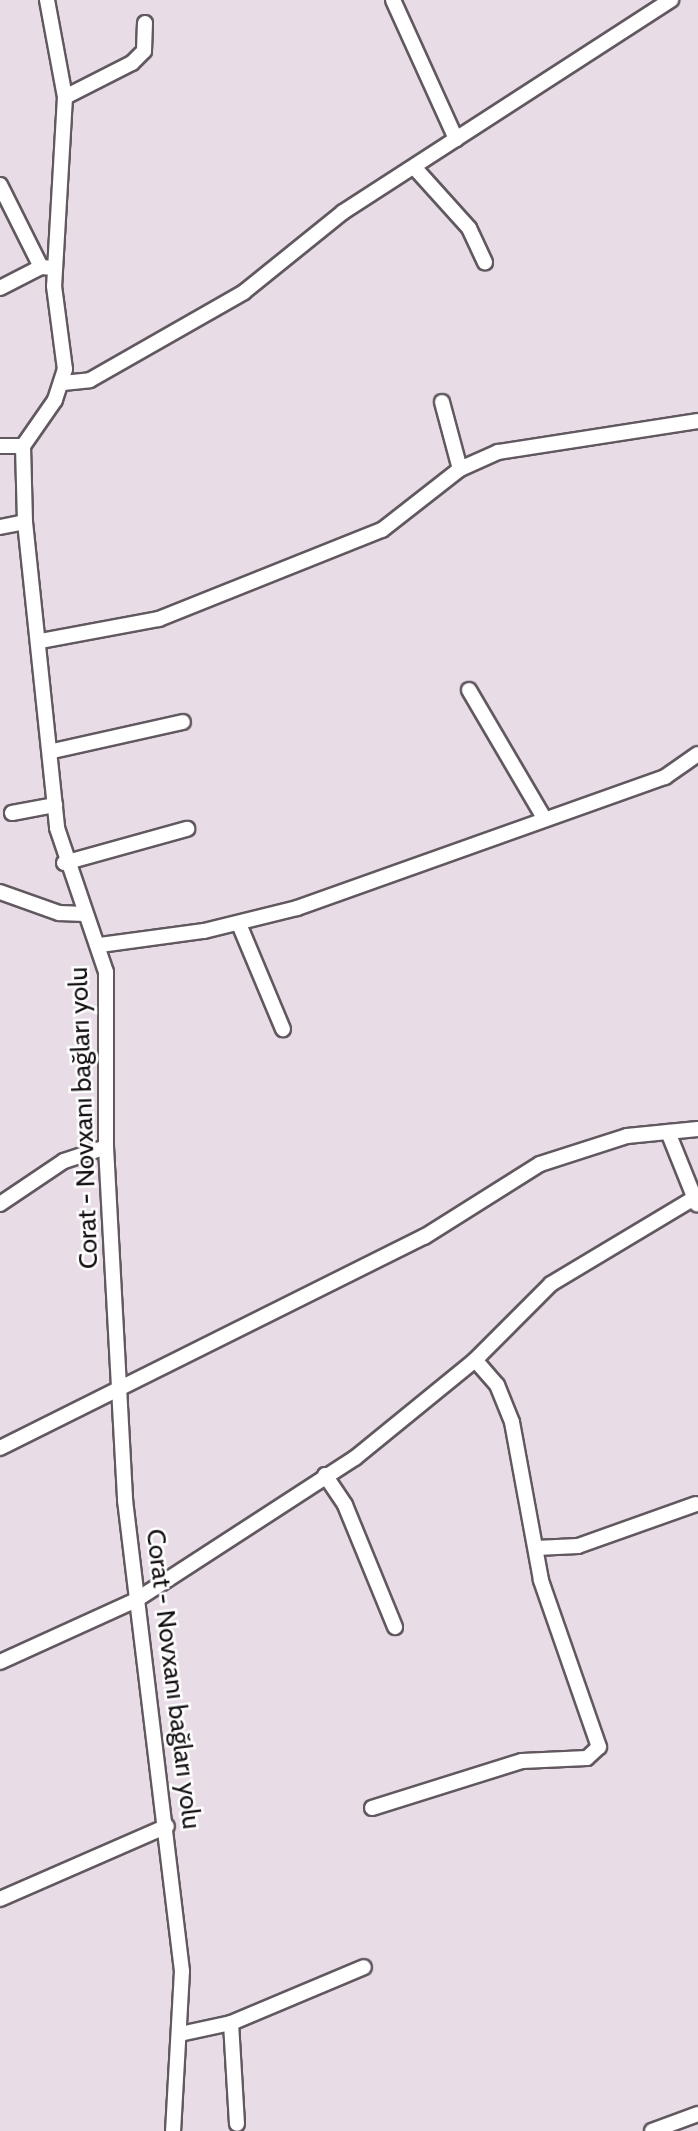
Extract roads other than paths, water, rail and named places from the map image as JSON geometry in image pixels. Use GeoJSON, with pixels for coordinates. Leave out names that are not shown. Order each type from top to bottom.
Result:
{"type":"FeatureCollection","features":[{"type":"Feature","properties":{"kind":"street"},"geometry":{"type":"LineString","coordinates":[[0,446],[23,446],[63,383],[48,268],[65,97],[47,0]]}},
{"type":"Feature","properties":{"kind":"street"},"geometry":{"type":"LineString","coordinates":[[393,0],[456,139]]}},
{"type":"Feature","properties":{"kind":"street"},"geometry":{"type":"LineString","coordinates":[[63,383],[90,380],[230,301],[322,227],[671,0]]}},
{"type":"Feature","properties":{"kind":"street"},"geometry":{"type":"LineString","coordinates":[[65,97],[132,63],[144,51],[145,23]]}},
{"type":"Feature","properties":{"kind":"street"},"geometry":{"type":"LineString","coordinates":[[414,167],[469,228],[485,263]]}},
{"type":"Feature","properties":{"kind":"street"},"geometry":{"type":"LineString","coordinates":[[0,185],[48,268]]}},
{"type":"Feature","properties":{"kind":"street"},"geometry":{"type":"LineString","coordinates":[[0,288],[48,268]]}},
{"type":"Feature","properties":{"kind":"street"},"geometry":{"type":"LineString","coordinates":[[442,402],[460,469]]}},
{"type":"Feature","properties":{"kind":"street"},"geometry":{"type":"LineString","coordinates":[[40,641],[166,617],[382,530],[460,469],[527,443],[636,435],[698,421]]}},
{"type":"Feature","properties":{"kind":"street","name":"Corat - Novxanı bağları yolu"},"geometry":{"type":"LineString","coordinates":[[23,446],[25,522],[52,751],[55,805],[64,863],[100,945],[106,972],[106,1147],[117,1386],[135,1600],[167,1826],[182,1972],[173,2131]]}},
{"type":"Feature","properties":{"kind":"street"},"geometry":{"type":"LineString","coordinates":[[0,527],[25,522]]}},
{"type":"Feature","properties":{"kind":"street"},"geometry":{"type":"LineString","coordinates":[[468,690],[543,816]]}},
{"type":"Feature","properties":{"kind":"street"},"geometry":{"type":"LineString","coordinates":[[52,751],[183,722]]}},
{"type":"Feature","properties":{"kind":"street"},"geometry":{"type":"LineString","coordinates":[[100,945],[239,924],[543,816],[665,777],[698,754]]}},
{"type":"Feature","properties":{"kind":"street"},"geometry":{"type":"LineString","coordinates":[[12,813],[55,805]]}},
{"type":"Feature","properties":{"kind":"street"},"geometry":{"type":"LineString","coordinates":[[64,863],[187,829]]}},
{"type":"Feature","properties":{"kind":"street"},"geometry":{"type":"LineString","coordinates":[[0,892],[59,913],[85,914]]}},
{"type":"Feature","properties":{"kind":"street"},"geometry":{"type":"LineString","coordinates":[[239,924],[283,1029]]}},
{"type":"Feature","properties":{"kind":"street"},"geometry":{"type":"LineString","coordinates":[[0,1448],[117,1386],[424,1237],[540,1164],[606,1140],[698,1129]]}},
{"type":"Feature","properties":{"kind":"street"},"geometry":{"type":"LineString","coordinates":[[0,1662],[135,1600],[376,1443],[475,1360],[551,1284],[696,1202],[668,1132]]}},
{"type":"Feature","properties":{"kind":"street"},"geometry":{"type":"LineString","coordinates":[[0,1204],[64,1161],[106,1147]]}},
{"type":"Feature","properties":{"kind":"street"},"geometry":{"type":"LineString","coordinates":[[372,1808],[522,1761],[595,1754],[599,1736],[552,1617],[512,1422],[497,1385],[475,1360]]}},
{"type":"Feature","properties":{"kind":"street"},"geometry":{"type":"LineString","coordinates":[[325,1475],[345,1505],[395,1627]]}},
{"type":"Feature","properties":{"kind":"street"},"geometry":{"type":"LineString","coordinates":[[536,1548],[578,1546],[696,1504]]}},
{"type":"Feature","properties":{"kind":"street"},"geometry":{"type":"LineString","coordinates":[[0,1899],[167,1826]]}},
{"type":"Feature","properties":{"kind":"street"},"geometry":{"type":"LineString","coordinates":[[180,2034],[231,2023],[364,1967]]}},
{"type":"Feature","properties":{"kind":"street"},"geometry":{"type":"LineString","coordinates":[[231,2023],[237,2124]]}},
{"type":"Feature","properties":{"kind":"street"},"geometry":{"type":"LineString","coordinates":[[652,2131],[698,2114]]}}]}
